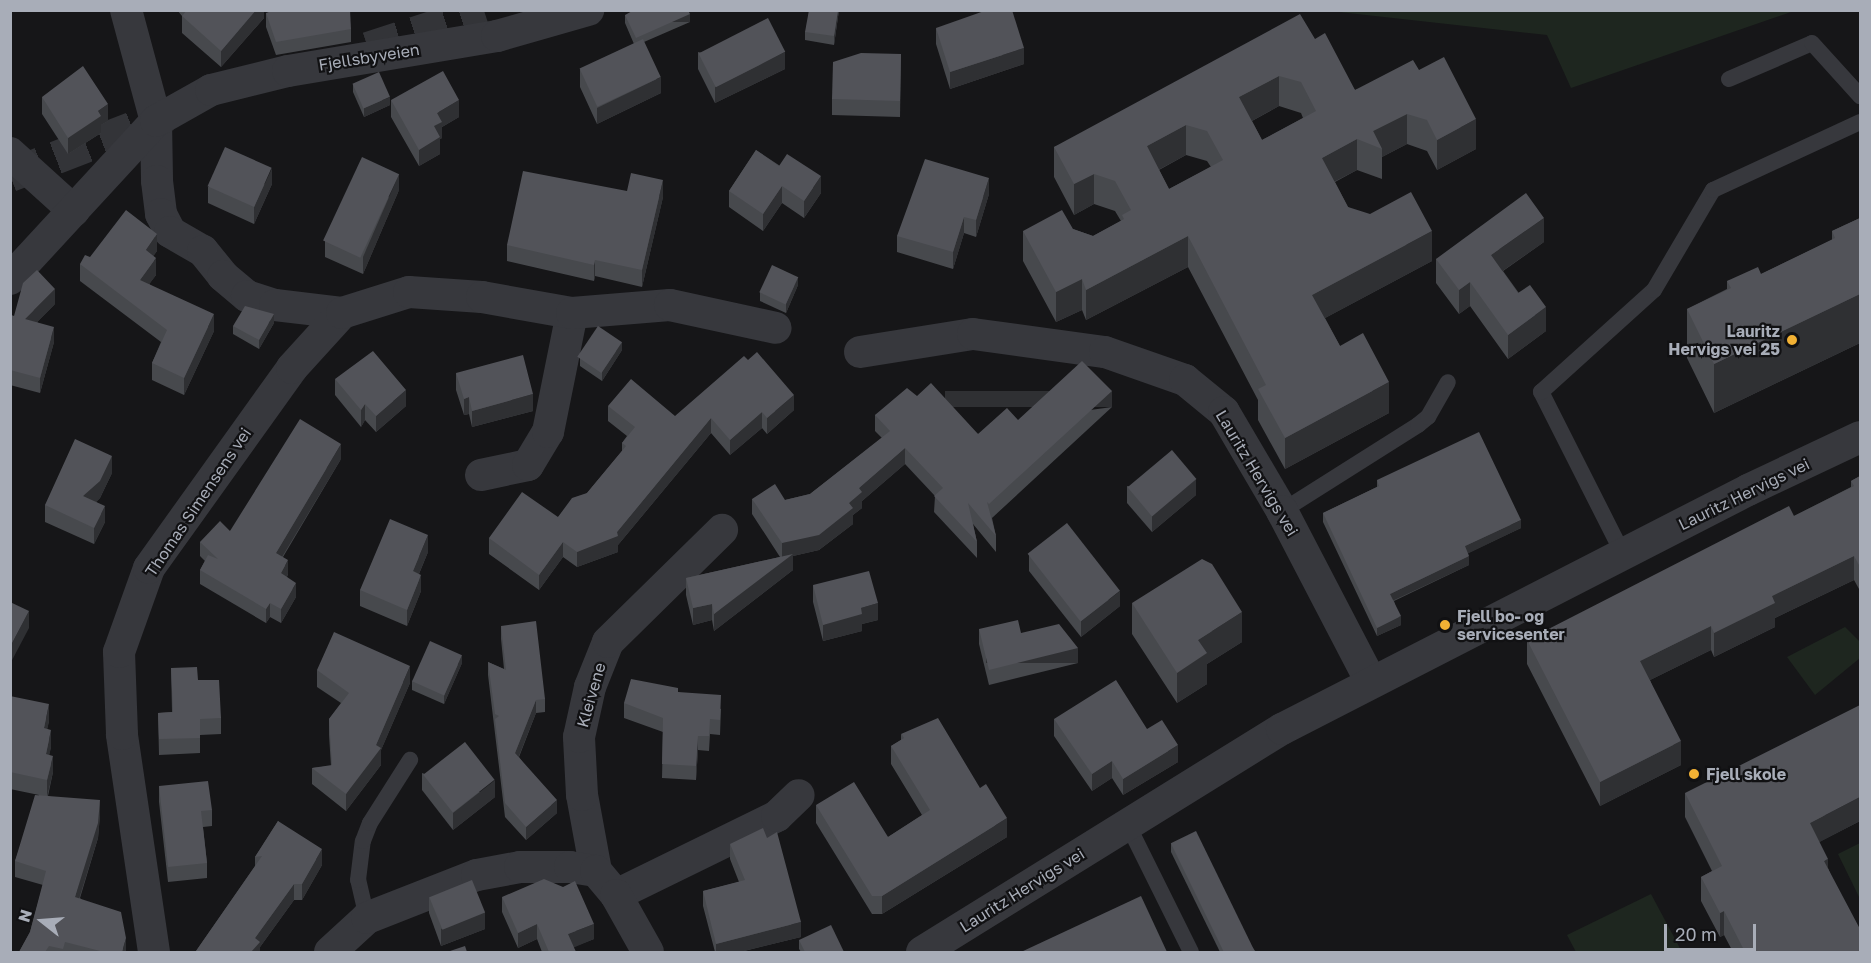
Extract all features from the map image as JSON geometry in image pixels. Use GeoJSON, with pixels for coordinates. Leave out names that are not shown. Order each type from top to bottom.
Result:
{"type":"FeatureCollection","features":[{"type":"Feature","properties":{"kind":"street"},"geometry":{"type":"LineString","coordinates":[[126,10],[156,121],[157,181],[161,214],[170,232],[203,251],[233,286],[247,296],[275,305],[342,313],[409,292],[482,297],[572,313],[670,305],[776,328]]}},
{"type":"Feature","properties":{"kind":"street","name":"Fjellsbyveien"},"geometry":{"type":"LineString","coordinates":[[10,279],[156,121],[211,90],[288,71],[497,36],[588,10]]}},
{"type":"Feature","properties":{"kind":"street"},"geometry":{"type":"LineString","coordinates":[[10,153],[74,211]]}},
{"type":"Feature","properties":{"kind":"street","name":"Thomas Simensens vei"},"geometry":{"type":"LineString","coordinates":[[154,952],[122,734],[119,652],[149,568],[292,368],[342,313]]}},
{"type":"Feature","properties":{"kind":"street"},"geometry":{"type":"LineString","coordinates":[[482,475],[528,465],[548,432],[572,313]]}},
{"type":"Feature","properties":{"kind":"street","name":"Lauritz Hervigs vei"},"geometry":{"type":"LineString","coordinates":[[860,352],[973,334],[1105,352],[1185,380],[1224,412],[1282,511],[1370,681]]}},
{"type":"Feature","properties":{"kind":"street","name":"Lauritz Hervigs vei"},"geometry":{"type":"LineString","coordinates":[[922,952],[1282,729],[1370,681],[1860,437]]}},
{"type":"Feature","properties":{"kind":"street","name":"Kleivene"},"geometry":{"type":"LineString","coordinates":[[648,952],[616,895],[596,871],[582,795],[579,737],[590,687],[608,642],[722,530]]}},
{"type":"Feature","properties":{"kind":"street"},"geometry":{"type":"LineString","coordinates":[[616,895],[777,816],[799,795]]}},
{"type":"Feature","properties":{"kind":"street"},"geometry":{"type":"LineString","coordinates":[[330,952],[368,918],[477,875],[520,867],[596,871]]}},
{"type":"Feature","properties":{"kind":"lane"},"geometry":{"type":"LineString","coordinates":[[1729,79],[1812,43],[1860,96]]}},
{"type":"Feature","properties":{"kind":"lane"},"geometry":{"type":"LineString","coordinates":[[1623,554],[1541,392],[1654,290],[1713,190],[1860,123]]}},
{"type":"Feature","properties":{"kind":"lane"},"geometry":{"type":"LineString","coordinates":[[1282,511],[1418,425],[1428,417],[1448,382]]}},
{"type":"Feature","properties":{"kind":"lane"},"geometry":{"type":"LineString","coordinates":[[368,918],[358,880],[363,841],[370,823],[410,760]]}},
{"type":"Feature","properties":{"kind":"lane"},"geometry":{"type":"LineString","coordinates":[[1127,823],[1191,952]]}},
{"type":"Feature","properties":{"kind":"shaded area"},"geometry":{"type":"Polygon","coordinates":[[[1330,11],[1794,11],[1571,88],[1547,35],[1330,11]]]}},
{"type":"Feature","properties":{"kind":"shaded area"},"geometry":{"type":"Polygon","coordinates":[[[1845,627],[1860,642],[1860,658],[1815,695],[1787,657],[1845,627]]]}},
{"type":"Feature","properties":{"kind":"shaded area"},"geometry":{"type":"Polygon","coordinates":[[[1860,843],[1860,899],[1838,854],[1860,843]]]}},
{"type":"Feature","properties":{"kind":"shaded area"},"geometry":{"type":"Polygon","coordinates":[[[1651,894],[1682,952],[1576,952],[1567,935],[1651,894]]]}},
{"type":"Feature","properties":{"kind":"building"},"geometry":{"type":"Polygon","coordinates":[[[187,10],[256,10],[221,51],[182,16],[187,10]]]}},
{"type":"Feature","properties":{"kind":"building"},"geometry":{"type":"Polygon","coordinates":[[[274,10],[350,10],[351,29],[276,42],[266,13],[274,10]]]}},
{"type":"Feature","properties":{"kind":"building"},"geometry":{"type":"Polygon","coordinates":[[[634,10],[688,10],[690,14],[636,38],[625,15],[634,10]]]}},
{"type":"Feature","properties":{"kind":"building"},"geometry":{"type":"Polygon","coordinates":[[[809,10],[838,10],[834,36],[805,32],[809,10]]]}},
{"type":"Feature","properties":{"kind":"building"},"geometry":{"type":"Polygon","coordinates":[[[987,10],[1012,10],[1024,48],[950,72],[936,28],[987,10]]]}},
{"type":"Feature","properties":{"kind":"building"},"geometry":{"type":"Polygon","coordinates":[[[1300,14],[1315,39],[1325,33],[1355,90],[1413,60],[1419,70],[1444,57],[1476,119],[1437,140],[1427,120],[1407,114],[1373,131],[1382,149],[1357,139],[1322,158],[1348,207],[1370,214],[1411,192],[1432,231],[1312,295],[1340,346],[1363,333],[1389,382],[1285,438],[1258,389],[1266,385],[1188,236],[1086,290],[1082,279],[1056,292],[1023,231],[1062,210],[1073,229],[1093,236],[1124,219],[1122,215],[1131,210],[1115,181],[1094,174],[1074,184],[1054,147],[1300,14]],[[1279,76],[1239,97],[1262,140],[1316,111],[1301,82],[1279,76]],[[1186,125],[1147,146],[1169,189],[1223,160],[1207,131],[1186,125]]]}},
{"type":"Feature","properties":{"kind":"building"},"geometry":{"type":"Polygon","coordinates":[[[768,18],[785,52],[716,87],[699,53],[768,18]]]}},
{"type":"Feature","properties":{"kind":"building"},"geometry":{"type":"Polygon","coordinates":[[[643,39],[661,77],[597,107],[580,69],[643,39]]]}},
{"type":"Feature","properties":{"kind":"building"},"geometry":{"type":"Polygon","coordinates":[[[861,53],[901,54],[900,101],[832,99],[833,62],[861,53]]]}},
{"type":"Feature","properties":{"kind":"building"},"geometry":{"type":"Polygon","coordinates":[[[83,66],[108,104],[98,111],[101,116],[68,138],[42,97],[83,66]]]}},
{"type":"Feature","properties":{"kind":"building"},"geometry":{"type":"Polygon","coordinates":[[[443,71],[459,100],[437,113],[442,122],[434,126],[440,137],[419,150],[391,100],[443,71]]]}},
{"type":"Feature","properties":{"kind":"building"},"geometry":{"type":"Polygon","coordinates":[[[379,72],[390,97],[363,108],[353,84],[379,72]]]}},
{"type":"Feature","properties":{"kind":"building"},"geometry":{"type":"Polygon","coordinates":[[[225,147],[272,168],[254,207],[208,186],[225,147]]]}},
{"type":"Feature","properties":{"kind":"building"},"geometry":{"type":"Polygon","coordinates":[[[756,150],[779,166],[787,154],[821,176],[804,201],[782,186],[763,214],[729,191],[756,150]]]}},
{"type":"Feature","properties":{"kind":"building"},"geometry":{"type":"Polygon","coordinates":[[[362,157],[399,174],[360,258],[323,240],[362,157]]]}},
{"type":"Feature","properties":{"kind":"building"},"geometry":{"type":"Polygon","coordinates":[[[925,159],[989,178],[976,220],[964,217],[953,252],[897,236],[925,159]]]}},
{"type":"Feature","properties":{"kind":"building"},"geometry":{"type":"Polygon","coordinates":[[[523,171],[627,191],[631,173],[663,180],[642,270],[595,260],[594,265],[507,245],[523,171]]]}},
{"type":"Feature","properties":{"kind":"building"},"geometry":{"type":"Polygon","coordinates":[[[1526,193],[1544,218],[1491,255],[1518,293],[1530,285],[1546,307],[1508,335],[1470,282],[1459,290],[1436,259],[1526,193]]]}},
{"type":"Feature","properties":{"kind":"building"},"geometry":{"type":"Polygon","coordinates":[[[126,210],[157,234],[146,250],[156,258],[140,280],[214,314],[184,378],[152,363],[167,330],[80,264],[85,255],[90,257],[126,210]]]}},
{"type":"Feature","properties":{"kind":"building"},"geometry":{"type":"Polygon","coordinates":[[[1860,218],[1860,294],[1714,364],[1687,309],[1731,288],[1727,281],[1758,267],[1761,274],[1835,238],[1832,231],[1860,218]]]}},
{"type":"Feature","properties":{"kind":"building"},"geometry":{"type":"Polygon","coordinates":[[[772,265],[798,277],[786,304],[759,292],[772,265]]]}},
{"type":"Feature","properties":{"kind":"building"},"geometry":{"type":"Polygon","coordinates":[[[37,270],[55,289],[25,319],[54,327],[40,378],[10,370],[10,315],[14,316],[23,283],[37,270]]]}},
{"type":"Feature","properties":{"kind":"building"},"geometry":{"type":"Polygon","coordinates":[[[245,306],[274,314],[259,340],[233,326],[245,306]]]}},
{"type":"Feature","properties":{"kind":"building"},"geometry":{"type":"Polygon","coordinates":[[[598,326],[622,342],[601,373],[577,357],[598,326]]]}},
{"type":"Feature","properties":{"kind":"building"},"geometry":{"type":"Polygon","coordinates":[[[373,351],[406,390],[376,416],[365,404],[361,410],[335,379],[373,351]]]}},
{"type":"Feature","properties":{"kind":"building"},"geometry":{"type":"Polygon","coordinates":[[[757,352],[794,395],[767,418],[762,412],[730,440],[711,418],[617,532],[618,536],[577,552],[563,542],[539,575],[489,538],[522,492],[558,517],[572,498],[587,493],[626,446],[622,443],[635,427],[608,406],[631,379],[675,416],[744,356],[748,360],[757,352]]]}},
{"type":"Feature","properties":{"kind":"building"},"geometry":{"type":"Polygon","coordinates":[[[523,355],[533,394],[472,411],[469,397],[464,399],[456,373],[523,355]]]}},
{"type":"Feature","properties":{"kind":"building"},"geometry":{"type":"Polygon","coordinates":[[[1082,361],[1112,391],[989,504],[987,502],[996,536],[968,503],[977,542],[934,496],[943,488],[905,448],[859,488],[862,492],[849,503],[853,508],[819,535],[782,543],[752,499],[775,484],[785,500],[810,494],[890,431],[875,415],[907,388],[917,396],[931,383],[978,434],[1007,408],[1018,420],[1082,361]]]}},
{"type":"Feature","properties":{"kind":"building"},"geometry":{"type":"Polygon","coordinates":[[[300,419],[341,444],[276,553],[288,560],[281,573],[296,583],[281,609],[270,603],[266,609],[200,570],[208,555],[218,559],[200,542],[220,521],[230,531],[300,419]]]}},
{"type":"Feature","properties":{"kind":"building"},"geometry":{"type":"Polygon","coordinates":[[[1479,432],[1521,520],[1465,546],[1469,556],[1390,594],[1401,616],[1377,628],[1323,513],[1379,486],[1377,480],[1479,432]]]}},
{"type":"Feature","properties":{"kind":"building"},"geometry":{"type":"Polygon","coordinates":[[[75,439],[112,456],[100,481],[83,496],[105,506],[94,528],[45,505],[75,439]]]}},
{"type":"Feature","properties":{"kind":"building"},"geometry":{"type":"Polygon","coordinates":[[[1172,450],[1196,479],[1152,516],[1128,487],[1172,450]]]}},
{"type":"Feature","properties":{"kind":"building"},"geometry":{"type":"Polygon","coordinates":[[[1860,476],[1860,564],[1854,556],[1772,596],[1775,603],[1714,633],[1711,626],[1640,661],[1681,741],[1600,782],[1527,640],[1789,506],[1794,516],[1854,486],[1851,481],[1860,476]]]}},
{"type":"Feature","properties":{"kind":"building"},"geometry":{"type":"Polygon","coordinates":[[[390,519],[428,535],[413,571],[421,575],[407,610],[360,590],[390,519]]]}},
{"type":"Feature","properties":{"kind":"building"},"geometry":{"type":"Polygon","coordinates":[[[1067,523],[1120,591],[1081,622],[1028,554],[1067,523]]]}},
{"type":"Feature","properties":{"kind":"building"},"geometry":{"type":"Polygon","coordinates":[[[793,554],[714,614],[712,604],[693,608],[686,578],[793,554]]]}},
{"type":"Feature","properties":{"kind":"building"},"geometry":{"type":"Polygon","coordinates":[[[1202,559],[1212,564],[1242,612],[1198,640],[1207,653],[1177,673],[1132,603],[1202,559]]]}},
{"type":"Feature","properties":{"kind":"building"},"geometry":{"type":"Polygon","coordinates":[[[869,571],[878,603],[861,608],[862,614],[823,625],[813,585],[869,571]]]}},
{"type":"Feature","properties":{"kind":"building"},"geometry":{"type":"Polygon","coordinates":[[[10,602],[29,611],[10,647],[10,602]]]}},
{"type":"Feature","properties":{"kind":"building"},"geometry":{"type":"Polygon","coordinates":[[[1018,620],[1021,633],[1059,624],[1078,648],[989,670],[979,629],[1018,620]]]}},
{"type":"Feature","properties":{"kind":"building"},"geometry":{"type":"Polygon","coordinates":[[[536,621],[545,699],[536,700],[515,753],[557,800],[526,827],[505,803],[495,719],[499,716],[495,714],[488,662],[506,670],[501,626],[536,621]]]}},
{"type":"Feature","properties":{"kind":"building"},"geometry":{"type":"Polygon","coordinates":[[[334,632],[410,666],[376,745],[381,748],[346,794],[312,768],[332,765],[329,719],[349,693],[317,670],[334,632]]]}},
{"type":"Feature","properties":{"kind":"building"},"geometry":{"type":"Polygon","coordinates":[[[430,641],[462,655],[444,695],[412,681],[430,641]]]}},
{"type":"Feature","properties":{"kind":"building"},"geometry":{"type":"Polygon","coordinates":[[[197,667],[198,680],[219,680],[221,718],[200,719],[200,738],[159,739],[158,713],[173,712],[171,668],[197,667]]]}},
{"type":"Feature","properties":{"kind":"building"},"geometry":{"type":"Polygon","coordinates":[[[631,679],[678,688],[678,692],[721,695],[720,720],[710,719],[709,736],[698,736],[696,766],[662,764],[663,718],[624,703],[631,679]]]}},
{"type":"Feature","properties":{"kind":"building"},"geometry":{"type":"Polygon","coordinates":[[[1116,680],[1147,729],[1162,720],[1178,745],[1123,779],[1112,761],[1092,774],[1054,719],[1116,680]]]}},
{"type":"Feature","properties":{"kind":"building"},"geometry":{"type":"Polygon","coordinates":[[[10,696],[49,704],[44,728],[51,730],[46,754],[53,756],[47,780],[10,772],[10,696]]]}},
{"type":"Feature","properties":{"kind":"building"},"geometry":{"type":"Polygon","coordinates":[[[1860,705],[1860,797],[1810,823],[1828,859],[1824,861],[1860,929],[1860,952],[1745,952],[1724,911],[1720,913],[1701,877],[1722,866],[1685,793],[1860,705]]]}},
{"type":"Feature","properties":{"kind":"building"},"geometry":{"type":"Polygon","coordinates":[[[938,718],[980,788],[986,784],[1007,818],[882,896],[872,896],[816,805],[854,782],[888,837],[930,810],[891,746],[904,738],[901,734],[938,718]]]}},
{"type":"Feature","properties":{"kind":"building"},"geometry":{"type":"Polygon","coordinates":[[[465,742],[495,780],[453,812],[423,775],[465,742]]]}},
{"type":"Feature","properties":{"kind":"building"},"geometry":{"type":"Polygon","coordinates":[[[208,781],[212,810],[201,811],[207,863],[168,867],[159,786],[208,781]]]}},
{"type":"Feature","properties":{"kind":"building"},"geometry":{"type":"Polygon","coordinates":[[[35,795],[100,800],[98,823],[75,897],[121,912],[126,938],[122,952],[104,952],[65,942],[63,949],[49,946],[45,952],[19,952],[30,932],[46,871],[15,861],[35,795]]]}},
{"type":"Feature","properties":{"kind":"building"},"geometry":{"type":"Polygon","coordinates":[[[278,821],[322,849],[302,884],[294,884],[255,938],[260,942],[251,952],[196,951],[262,856],[255,857],[278,821]]]}},
{"type":"Feature","properties":{"kind":"building"},"geometry":{"type":"Polygon","coordinates":[[[763,828],[767,838],[777,832],[801,922],[716,944],[703,891],[745,880],[730,844],[763,828]]]}},
{"type":"Feature","properties":{"kind":"building"},"geometry":{"type":"Polygon","coordinates":[[[1196,831],[1255,952],[1224,952],[1171,843],[1196,831]]]}},
{"type":"Feature","properties":{"kind":"building"},"geometry":{"type":"Polygon","coordinates":[[[544,879],[563,887],[575,881],[594,924],[568,934],[576,952],[549,952],[537,924],[518,933],[502,897],[544,879]]]}},
{"type":"Feature","properties":{"kind":"building"},"geometry":{"type":"Polygon","coordinates":[[[472,880],[485,912],[442,930],[429,897],[472,880]]]}},
{"type":"Feature","properties":{"kind":"building"},"geometry":{"type":"Polygon","coordinates":[[[1141,896],[1167,952],[1021,952],[1141,896]]]}},
{"type":"Feature","properties":{"kind":"building"},"geometry":{"type":"Polygon","coordinates":[[[831,925],[844,952],[805,952],[799,940],[831,925]]]}},
{"type":"Feature","properties":{"kind":"building"},"geometry":{"type":"Polygon","coordinates":[[[465,946],[467,952],[447,952],[465,946]]]}},
{"type":"Feature","properties":{"kind":"tunnel"},"geometry":{"type":"LineString","coordinates":[[368,48],[484,10]]}},
{"type":"Feature","properties":{"kind":"tunnel"},"geometry":{"type":"LineString","coordinates":[[10,175],[168,114]]}},
{"type":"Feature","properties":{"kind":"place","name":"Lauritz Hervigs vei 25"},"geometry":{"type":"Point","coordinates":[1792,340]}},
{"type":"Feature","properties":{"kind":"place","name":"Fjell bo- og servicesenter"},"geometry":{"type":"Point","coordinates":[1445,625]}},
{"type":"Feature","properties":{"kind":"place","name":"Fjell skole"},"geometry":{"type":"Point","coordinates":[1694,774]}}]}
